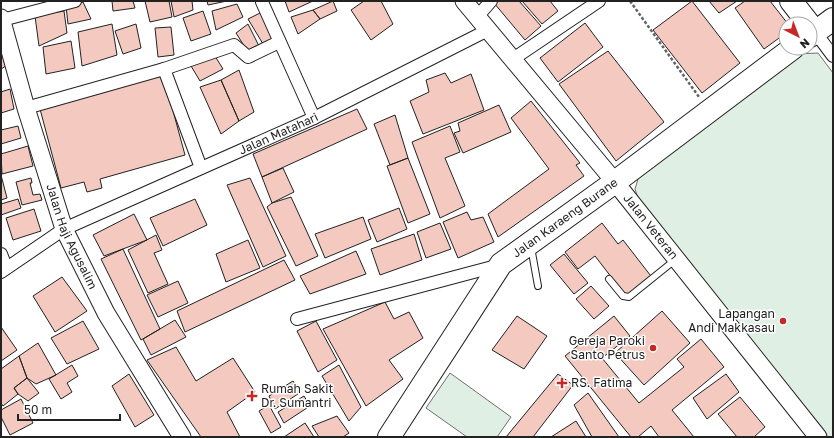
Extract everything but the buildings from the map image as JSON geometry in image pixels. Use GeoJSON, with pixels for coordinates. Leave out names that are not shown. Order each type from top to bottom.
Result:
{"type":"FeatureCollection","features":[{"type":"Feature","properties":{"kind":"highway"},"geometry":{"type":"LineString","coordinates":[[791,1],[802,16]]}},
{"type":"Feature","properties":{"kind":"highway"},"geometry":{"type":"LineString","coordinates":[[818,26],[833,19]]}},
{"type":"Feature","properties":{"kind":"highway","name":"Jalan Karaeng Burane"},"geometry":{"type":"LineString","coordinates":[[389,437],[501,264],[615,182],[782,56]]}},
{"type":"Feature","properties":{"kind":"street"},"geometry":{"type":"LineString","coordinates":[[1,19],[74,1]]}},
{"type":"Feature","properties":{"kind":"street","name":"Jalan Veteran"},"geometry":{"type":"LineString","coordinates":[[464,1],[615,182],[818,437]]}},
{"type":"Feature","properties":{"kind":"street"},"geometry":{"type":"LineString","coordinates":[[483,24],[491,1]]}},
{"type":"Feature","properties":{"kind":"street"},"geometry":{"type":"LineString","coordinates":[[513,59],[599,1]]}},
{"type":"Feature","properties":{"kind":"street"},"geometry":{"type":"LineString","coordinates":[[262,2],[314,118]]}},
{"type":"Feature","properties":{"kind":"street","name":"Jalan Haji Agusalim"},"geometry":{"type":"LineString","coordinates":[[1,19],[26,108],[64,229],[106,313],[182,437]]}},
{"type":"Feature","properties":{"kind":"street","name":"Jalan Matahari"},"geometry":{"type":"LineString","coordinates":[[4,270],[64,229],[314,118],[483,24]]}},
{"type":"Feature","properties":{"kind":"street"},"geometry":{"type":"LineString","coordinates":[[818,38],[833,56]]}},
{"type":"Feature","properties":{"kind":"street"},"geometry":{"type":"LineString","coordinates":[[26,108],[164,70],[234,45],[246,56],[252,57],[279,42]]}},
{"type":"Feature","properties":{"kind":"street"},"geometry":{"type":"LineString","coordinates":[[164,70],[201,168]]}},
{"type":"Feature","properties":{"kind":"street"},"geometry":{"type":"LineString","coordinates":[[1,254],[4,270]]}},
{"type":"Feature","properties":{"kind":"street"},"geometry":{"type":"LineString","coordinates":[[297,319],[501,264]]}},
{"type":"Feature","properties":{"kind":"lane"},"geometry":{"type":"LineString","coordinates":[[530,244],[538,286]]}},
{"type":"Feature","properties":{"kind":"lane"},"geometry":{"type":"LineString","coordinates":[[609,280],[623,296],[629,297],[677,259]]}},
{"type":"Feature","properties":{"kind":"path"},"geometry":{"type":"LineString","coordinates":[[630,1],[709,111]]}},
{"type":"Feature","properties":{"kind":"green space","name":"Lapangan Andi Makkasau"},"geometry":{"type":"Polygon","coordinates":[[[818,53],[833,73],[833,437],[825,437],[640,205],[635,189],[639,176],[793,56],[818,56],[818,53]]]}},
{"type":"Feature","properties":{"kind":"green space"},"geometry":{"type":"Polygon","coordinates":[[[450,373],[511,417],[497,437],[467,437],[426,408],[450,373]]]}},
{"type":"Feature","properties":{"kind":"place","name":"Lapangan Andi Makkasau"},"geometry":{"type":"Point","coordinates":[783,321]}},
{"type":"Feature","properties":{"kind":"place","name":"Gereja Paroki Santo Petrus"},"geometry":{"type":"Point","coordinates":[653,348]}},
{"type":"Feature","properties":{"kind":"place","name":"RS. Fatima"},"geometry":{"type":"Point","coordinates":[562,383]}},
{"type":"Feature","properties":{"kind":"place","name":"Rumah Sakit Dr. Sumantri"},"geometry":{"type":"Point","coordinates":[252,396]}}]}
